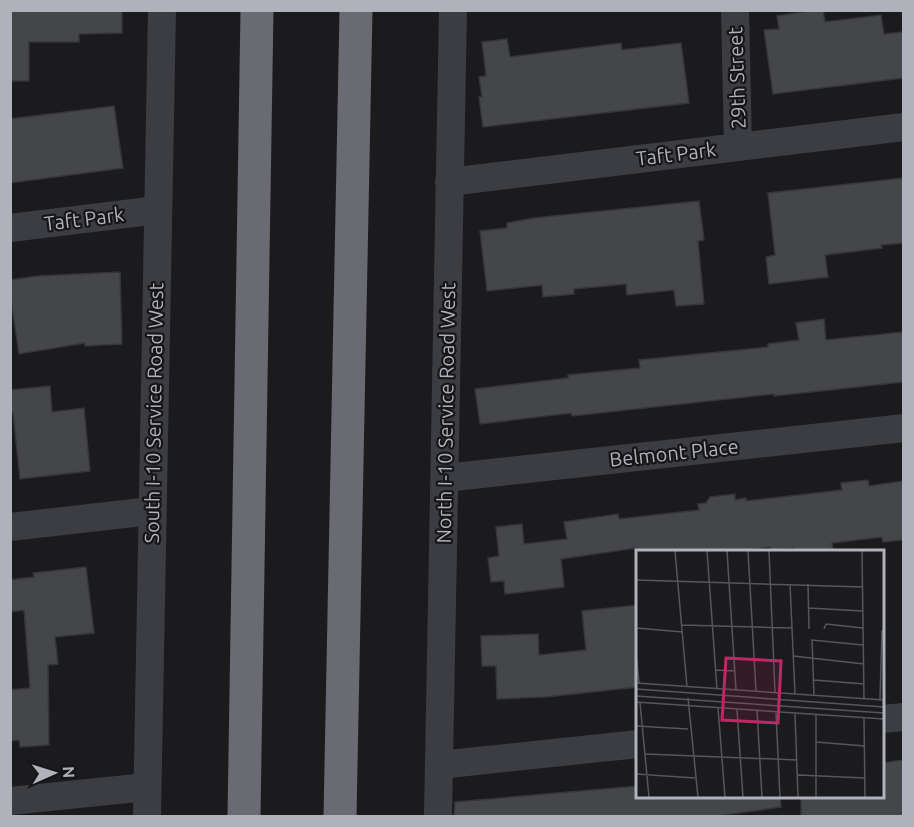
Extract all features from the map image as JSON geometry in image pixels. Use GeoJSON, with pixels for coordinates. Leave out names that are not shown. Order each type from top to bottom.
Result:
{"type":"FeatureCollection","features":[{"type":"Feature","properties":{"kind":"highway"},"geometry":{"type":"LineString","coordinates":[[244,816],[257,10]]}},
{"type":"Feature","properties":{"kind":"highway"},"geometry":{"type":"LineString","coordinates":[[340,816],[356,10]]}},
{"type":"Feature","properties":{"kind":"street","name":"South I-10 Service Road West"},"geometry":{"type":"LineString","coordinates":[[147,816],[162,10]]}},
{"type":"Feature","properties":{"kind":"street","name":"North I-10 Service Road West"},"geometry":{"type":"LineString","coordinates":[[438,816],[453,10]]}},
{"type":"Feature","properties":{"kind":"street","name":"29th Street"},"geometry":{"type":"LineString","coordinates":[[735,10],[738,146]]}},
{"type":"Feature","properties":{"kind":"street","name":"Taft Park"},"geometry":{"type":"LineString","coordinates":[[449,182],[903,127]]}},
{"type":"Feature","properties":{"kind":"street","name":"Taft Park"},"geometry":{"type":"LineString","coordinates":[[10,228],[158,210]]}},
{"type":"Feature","properties":{"kind":"street","name":"Belmont Place"},"geometry":{"type":"LineString","coordinates":[[444,478],[903,428]]}},
{"type":"Feature","properties":{"kind":"street"},"geometry":{"type":"LineString","coordinates":[[10,527],[151,511]]}},
{"type":"Feature","properties":{"kind":"street"},"geometry":{"type":"LineString","coordinates":[[884,719],[903,717]]}},
{"type":"Feature","properties":{"kind":"street"},"geometry":{"type":"LineString","coordinates":[[439,765],[636,744]]}},
{"type":"Feature","properties":{"kind":"street"},"geometry":{"type":"LineString","coordinates":[[10,801],[147,787]]}},
{"type":"Feature","properties":{"kind":"building"},"geometry":{"type":"Polygon","coordinates":[[[10,10],[122,10],[122,33],[79,34],[79,42],[29,42],[29,81],[10,81],[10,10]]]}},
{"type":"Feature","properties":{"kind":"building"},"geometry":{"type":"Polygon","coordinates":[[[823,10],[825,22],[881,15],[884,34],[903,32],[903,78],[773,94],[764,30],[779,29],[777,16],[823,10]]]}},
{"type":"Feature","properties":{"kind":"building"},"geometry":{"type":"Polygon","coordinates":[[[507,39],[510,57],[621,43],[622,50],[681,43],[689,103],[483,127],[479,97],[482,97],[479,77],[486,76],[482,42],[507,39]]]}},
{"type":"Feature","properties":{"kind":"building"},"geometry":{"type":"Polygon","coordinates":[[[114,106],[123,168],[10,183],[10,119],[114,106]]]}},
{"type":"Feature","properties":{"kind":"building"},"geometry":{"type":"Polygon","coordinates":[[[903,178],[903,243],[825,255],[828,277],[769,284],[766,257],[775,255],[768,193],[903,178]]]}},
{"type":"Feature","properties":{"kind":"building"},"geometry":{"type":"Polygon","coordinates":[[[699,201],[704,240],[698,241],[704,304],[676,306],[674,290],[627,295],[626,284],[574,289],[574,294],[543,297],[542,285],[487,291],[480,231],[507,228],[507,223],[534,218],[699,201]]]}},
{"type":"Feature","properties":{"kind":"building"},"geometry":{"type":"Polygon","coordinates":[[[120,272],[122,344],[85,346],[85,343],[19,354],[10,280],[38,276],[120,272]]]}},
{"type":"Feature","properties":{"kind":"building"},"geometry":{"type":"Polygon","coordinates":[[[824,319],[826,340],[903,332],[903,382],[572,416],[571,413],[480,424],[475,389],[568,378],[568,375],[640,368],[639,360],[768,347],[768,344],[799,340],[796,323],[824,319]]]}},
{"type":"Feature","properties":{"kind":"building"},"geometry":{"type":"Polygon","coordinates":[[[50,386],[52,412],[84,408],[90,471],[20,479],[13,413],[10,413],[10,390],[50,386]]]}},
{"type":"Feature","properties":{"kind":"building"},"geometry":{"type":"Polygon","coordinates":[[[868,480],[869,486],[903,481],[903,540],[883,542],[882,537],[832,543],[833,549],[826,550],[793,550],[793,548],[771,550],[770,547],[745,550],[637,550],[636,548],[561,559],[564,587],[505,594],[504,581],[491,582],[488,558],[499,556],[496,527],[522,524],[524,544],[567,539],[564,522],[618,514],[619,519],[699,510],[698,504],[706,503],[710,497],[735,494],[735,500],[746,498],[746,501],[842,490],[841,483],[868,480]]]}},
{"type":"Feature","properties":{"kind":"building"},"geometry":{"type":"Polygon","coordinates":[[[86,567],[94,633],[55,637],[58,664],[48,665],[49,745],[20,747],[19,740],[10,741],[10,690],[30,688],[24,610],[10,612],[10,580],[34,577],[33,573],[86,567]]]}},
{"type":"Feature","properties":{"kind":"building"},"geometry":{"type":"Polygon","coordinates":[[[636,605],[636,687],[545,697],[497,699],[496,666],[482,666],[481,636],[538,634],[539,655],[586,650],[582,611],[636,605]]]}},
{"type":"Feature","properties":{"kind":"building"},"geometry":{"type":"Polygon","coordinates":[[[903,760],[903,816],[801,816],[801,797],[884,797],[884,763],[903,760]]]}},
{"type":"Feature","properties":{"kind":"building"},"geometry":{"type":"Polygon","coordinates":[[[636,786],[636,797],[780,797],[781,807],[718,816],[454,816],[455,802],[636,786]]]}}]}
